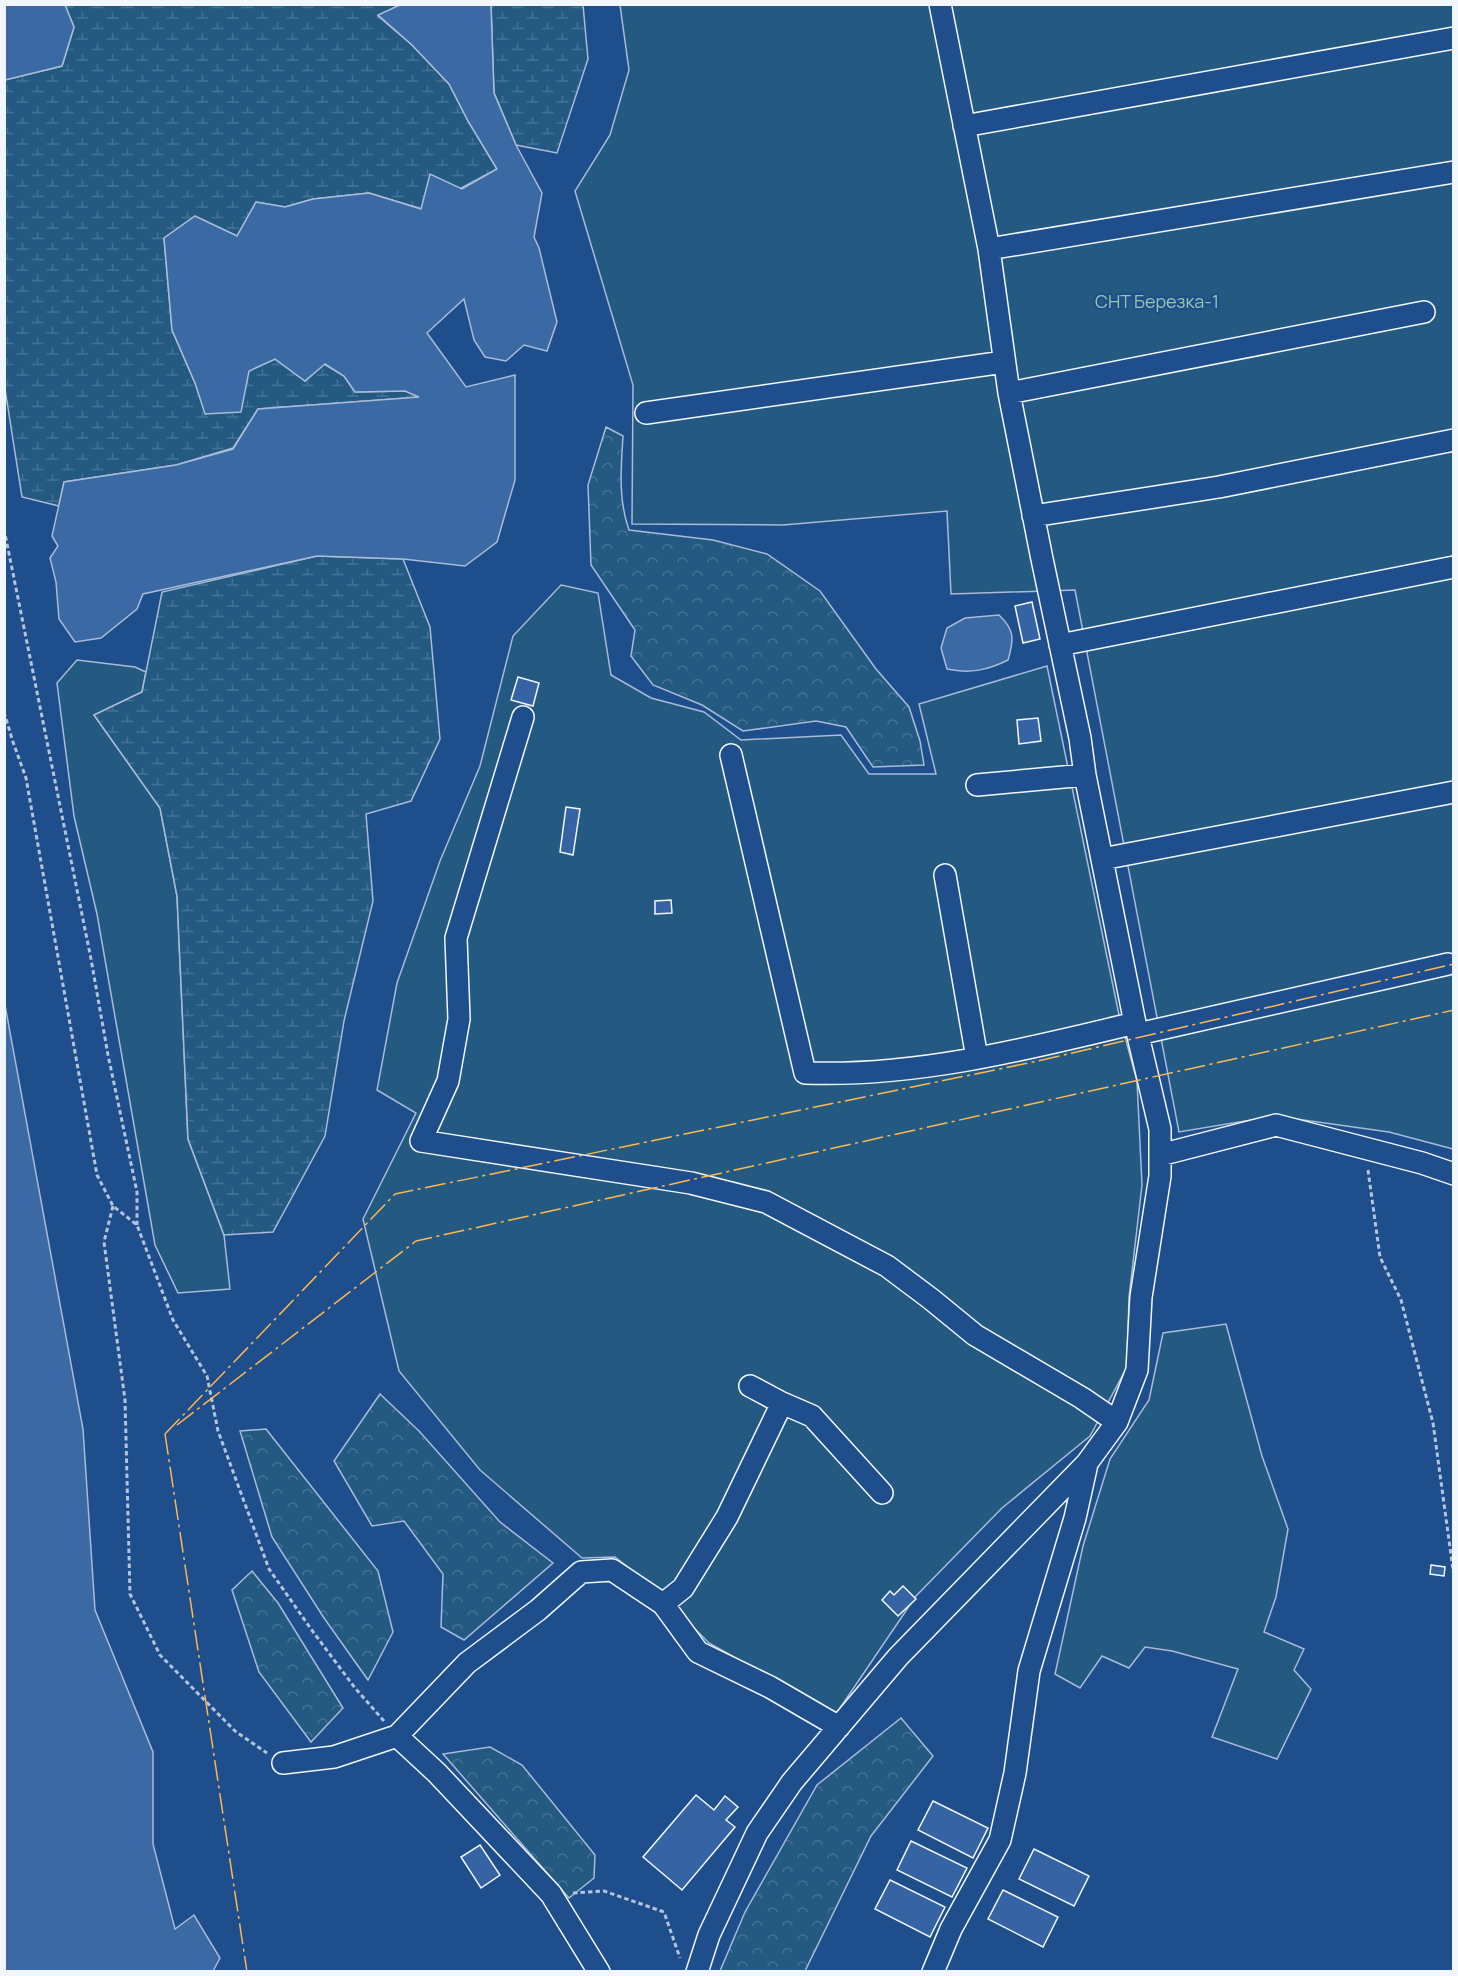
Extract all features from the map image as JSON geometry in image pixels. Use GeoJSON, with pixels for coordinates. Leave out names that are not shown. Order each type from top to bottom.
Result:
{"type":"FeatureCollection","features":[{"type":"Feature","properties":{"kind":"street"},"geometry":{"type":"LineString","coordinates":[[689,1967],[709,1935],[757,1833],[792,1782],[898,1657],[1087,1463],[1117,1422],[1137,1370],[1141,1297],[1160,1176],[1160,1128],[1136,1029],[1085,775],[1080,738],[1033,516],[1009,393],[989,249],[940,4]]}},
{"type":"Feature","properties":{"kind":"street"},"geometry":{"type":"LineString","coordinates":[[964,126],[1454,38]]}},
{"type":"Feature","properties":{"kind":"street"},"geometry":{"type":"LineString","coordinates":[[989,249],[1454,172]]}},
{"type":"Feature","properties":{"kind":"street"},"geometry":{"type":"LineString","coordinates":[[1009,393],[1424,312]]}},
{"type":"Feature","properties":{"kind":"street"},"geometry":{"type":"LineString","coordinates":[[646,413],[1004,362]]}},
{"type":"Feature","properties":{"kind":"street"},"geometry":{"type":"LineString","coordinates":[[1033,516],[1219,487],[1454,440]]}},
{"type":"Feature","properties":{"kind":"street"},"geometry":{"type":"LineString","coordinates":[[1060,645],[1454,567]]}},
{"type":"Feature","properties":{"kind":"street"},"geometry":{"type":"LineString","coordinates":[[523,717],[456,938],[459,1019],[448,1081],[421,1141],[691,1183],[766,1202],[887,1266],[975,1335],[1082,1398],[1117,1422]]}},
{"type":"Feature","properties":{"kind":"street"},"geometry":{"type":"LineString","coordinates":[[731,755],[804,1073],[894,1071],[1015,1052],[1448,964]]}},
{"type":"Feature","properties":{"kind":"street"},"geometry":{"type":"LineString","coordinates":[[977,785],[1085,775]]}},
{"type":"Feature","properties":{"kind":"street"},"geometry":{"type":"LineString","coordinates":[[1102,859],[1454,792]]}},
{"type":"Feature","properties":{"kind":"street"},"geometry":{"type":"LineString","coordinates":[[945,874],[977,1058]]}},
{"type":"Feature","properties":{"kind":"street"},"geometry":{"type":"LineString","coordinates":[[1160,1155],[1276,1125],[1365,1147],[1454,1174]]}},
{"type":"Feature","properties":{"kind":"street"},"geometry":{"type":"LineString","coordinates":[[750,1386],[812,1416],[882,1492]]}},
{"type":"Feature","properties":{"kind":"street"},"geometry":{"type":"LineString","coordinates":[[663,1604],[683,1588],[727,1517],[782,1403]]}},
{"type":"Feature","properties":{"kind":"street"},"geometry":{"type":"LineString","coordinates":[[933,1971],[951,1929],[1000,1840],[1015,1773],[1029,1671],[1075,1518],[1087,1463]]}},
{"type":"Feature","properties":{"kind":"street"},"geometry":{"type":"LineString","coordinates":[[283,1763],[334,1757],[397,1736],[467,1663],[537,1610],[581,1572],[612,1570],[663,1604],[698,1652],[771,1687],[839,1727]]}},
{"type":"Feature","properties":{"kind":"street"},"geometry":{"type":"LineString","coordinates":[[397,1736],[437,1773],[551,1894],[599,1971]]}},
{"type":"Feature","properties":{"kind":"path"},"geometry":{"type":"LineString","coordinates":[[4,528],[137,1192],[137,1225],[173,1320],[207,1376],[218,1431],[269,1569],[342,1671],[397,1736]]}},
{"type":"Feature","properties":{"kind":"path"},"geometry":{"type":"LineString","coordinates":[[4,712],[26,778],[97,1175],[112,1206],[137,1225]]}},
{"type":"Feature","properties":{"kind":"path"},"geometry":{"type":"LineString","coordinates":[[1365,1147],[1380,1257],[1401,1300],[1433,1423],[1454,1576]]}},
{"type":"Feature","properties":{"kind":"path"},"geometry":{"type":"LineString","coordinates":[[112,1206],[104,1242],[125,1400],[130,1594],[160,1655],[235,1731],[283,1763]]}},
{"type":"Feature","properties":{"kind":"path"},"geometry":{"type":"LineString","coordinates":[[551,1894],[604,1891],[664,1912],[689,1967]]}},
{"type":"Feature","properties":{"kind":"green space"},"geometry":{"type":"Polygon","coordinates":[[[65,5],[400,5],[378,16],[412,45],[449,84],[497,169],[422,209],[369,193],[313,199],[285,207],[256,202],[237,236],[195,216],[164,238],[172,330],[206,414],[249,371],[275,359],[305,381],[324,364],[344,376],[355,392],[405,391],[421,397],[258,409],[233,448],[176,465],[64,482],[59,506],[22,497],[5,389],[4,80],[62,66],[74,27],[65,5]]]}},
{"type":"Feature","properties":{"kind":"green space"},"geometry":{"type":"Polygon","coordinates":[[[491,5],[583,5],[588,59],[557,153],[516,145],[494,93],[491,5]]]}},
{"type":"Feature","properties":{"kind":"green space","name":"СНТ Березка-1"},"geometry":{"type":"Polygon","coordinates":[[[620,5],[1453,5],[1453,1149],[1389,1132],[1275,1116],[1179,1132],[1075,590],[951,594],[947,511],[783,525],[632,524],[633,385],[575,191],[610,135],[629,70],[620,5]]]}},
{"type":"Feature","properties":{"kind":"green space"},"geometry":{"type":"Polygon","coordinates":[[[606,427],[623,436],[622,495],[629,530],[713,540],[767,554],[820,591],[876,669],[909,707],[920,741],[924,765],[873,767],[846,727],[816,721],[743,731],[702,705],[653,685],[631,656],[635,630],[591,565],[588,485],[606,427]]]}},
{"type":"Feature","properties":{"kind":"green space"},"geometry":{"type":"Polygon","coordinates":[[[317,556],[403,559],[430,627],[440,739],[411,801],[366,814],[373,901],[344,1021],[325,1136],[273,1232],[224,1235],[188,1139],[177,896],[160,808],[94,715],[142,692],[162,592],[317,556]]]}},
{"type":"Feature","properties":{"kind":"green space"},"geometry":{"type":"Polygon","coordinates":[[[561,585],[598,593],[611,675],[651,698],[704,712],[741,740],[841,735],[869,774],[936,774],[919,704],[1047,666],[1119,1015],[1137,1081],[1142,1185],[1129,1297],[1127,1367],[1090,1436],[1002,1508],[916,1596],[836,1714],[709,1643],[655,1589],[615,1557],[582,1558],[480,1470],[399,1371],[363,1219],[416,1113],[377,1090],[397,983],[440,861],[480,766],[513,636],[561,585]]]}},
{"type":"Feature","properties":{"kind":"green space"},"geometry":{"type":"Polygon","coordinates":[[[77,660],[135,667],[146,672],[142,692],[94,715],[160,808],[177,896],[188,1139],[224,1235],[230,1289],[178,1293],[155,1245],[97,914],[74,816],[57,683],[77,660]]]}},
{"type":"Feature","properties":{"kind":"green space"},"geometry":{"type":"Polygon","coordinates":[[[1226,1324],[1262,1456],[1288,1529],[1276,1597],[1264,1632],[1304,1649],[1294,1670],[1311,1689],[1277,1759],[1212,1737],[1238,1669],[1172,1651],[1145,1647],[1129,1668],[1102,1656],[1080,1688],[1055,1674],[1083,1546],[1110,1459],[1149,1400],[1163,1333],[1226,1324]]]}},
{"type":"Feature","properties":{"kind":"green space"},"geometry":{"type":"Polygon","coordinates":[[[380,1394],[419,1431],[500,1522],[553,1563],[464,1640],[441,1627],[443,1574],[404,1521],[372,1526],[334,1461],[380,1394]]]}},
{"type":"Feature","properties":{"kind":"green space"},"geometry":{"type":"Polygon","coordinates":[[[266,1429],[378,1571],[393,1632],[368,1680],[324,1618],[272,1537],[240,1431],[266,1429]]]}},
{"type":"Feature","properties":{"kind":"green space"},"geometry":{"type":"Polygon","coordinates":[[[252,1571],[278,1603],[343,1708],[311,1742],[259,1672],[232,1590],[252,1571]]]}},
{"type":"Feature","properties":{"kind":"green space"},"geometry":{"type":"Polygon","coordinates":[[[901,1718],[933,1756],[871,1836],[805,1971],[720,1971],[745,1912],[817,1785],[901,1718]]]}},
{"type":"Feature","properties":{"kind":"green space"},"geometry":{"type":"Polygon","coordinates":[[[490,1747],[522,1765],[595,1855],[594,1878],[569,1898],[443,1754],[490,1747]]]}},
{"type":"Feature","properties":{"kind":"shaded area"},"geometry":{"type":"Polygon","coordinates":[[[4,5],[65,5],[74,27],[62,66],[5,80],[4,5]]]}},
{"type":"Feature","properties":{"kind":"shaded area"},"geometry":{"type":"Polygon","coordinates":[[[400,5],[491,5],[494,93],[516,145],[542,193],[534,237],[539,248],[557,322],[547,351],[524,345],[506,361],[485,357],[474,340],[464,299],[427,333],[466,387],[515,375],[515,480],[497,542],[465,566],[403,559],[317,556],[143,594],[137,609],[101,638],[75,642],[59,619],[56,582],[50,558],[58,546],[52,536],[64,482],[176,465],[233,449],[258,409],[419,397],[405,391],[355,392],[344,376],[325,364],[305,381],[275,359],[249,371],[241,412],[205,414],[195,383],[172,330],[164,238],[195,216],[237,236],[256,202],[285,207],[313,199],[369,193],[421,209],[430,174],[462,189],[497,169],[449,84],[412,45],[378,15],[400,5]]]}},
{"type":"Feature","properties":{"kind":"shaded area"},"geometry":{"type":"Polygon","coordinates":[[[999,615],[1008,626],[1012,636],[1008,660],[979,670],[947,669],[941,648],[947,628],[965,618],[999,615]]]}},
{"type":"Feature","properties":{"kind":"shaded area"},"geometry":{"type":"Polygon","coordinates":[[[5,1005],[83,1429],[95,1610],[153,1752],[153,1844],[175,1929],[194,1915],[220,1958],[213,1971],[5,1971],[5,1005]]]}},
{"type":"Feature","properties":{"kind":"building"},"geometry":{"type":"Polygon","coordinates":[[[1032,602],[1040,639],[1023,643],[1015,606],[1032,602]]]}},
{"type":"Feature","properties":{"kind":"building"},"geometry":{"type":"Polygon","coordinates":[[[518,677],[539,683],[533,706],[511,700],[518,677]]]}},
{"type":"Feature","properties":{"kind":"building"},"geometry":{"type":"Polygon","coordinates":[[[1038,718],[1041,741],[1019,744],[1017,720],[1038,718]]]}},
{"type":"Feature","properties":{"kind":"building"},"geometry":{"type":"Polygon","coordinates":[[[566,807],[580,809],[573,855],[560,852],[566,807]]]}},
{"type":"Feature","properties":{"kind":"building"},"geometry":{"type":"Polygon","coordinates":[[[671,900],[672,913],[655,914],[655,901],[671,900]]]}},
{"type":"Feature","properties":{"kind":"building"},"geometry":{"type":"Polygon","coordinates":[[[1431,1565],[1445,1567],[1444,1576],[1430,1574],[1431,1565]]]}},
{"type":"Feature","properties":{"kind":"building"},"geometry":{"type":"Polygon","coordinates":[[[903,1586],[916,1599],[898,1616],[882,1600],[890,1591],[894,1595],[903,1586]]]}},
{"type":"Feature","properties":{"kind":"building"},"geometry":{"type":"Polygon","coordinates":[[[696,1795],[714,1810],[725,1796],[738,1807],[726,1820],[735,1827],[682,1890],[643,1857],[696,1795]]]}},
{"type":"Feature","properties":{"kind":"building"},"geometry":{"type":"Polygon","coordinates":[[[933,1801],[988,1828],[973,1858],[918,1830],[933,1801]]]}},
{"type":"Feature","properties":{"kind":"building"},"geometry":{"type":"Polygon","coordinates":[[[911,1841],[967,1868],[952,1897],[897,1870],[911,1841]]]}},
{"type":"Feature","properties":{"kind":"building"},"geometry":{"type":"Polygon","coordinates":[[[480,1845],[500,1875],[481,1888],[461,1857],[480,1845]]]}},
{"type":"Feature","properties":{"kind":"building"},"geometry":{"type":"Polygon","coordinates":[[[1034,1849],[1089,1876],[1074,1906],[1019,1879],[1034,1849]]]}},
{"type":"Feature","properties":{"kind":"building"},"geometry":{"type":"Polygon","coordinates":[[[890,1880],[945,1907],[930,1937],[875,1909],[890,1880]]]}},
{"type":"Feature","properties":{"kind":"building"},"geometry":{"type":"Polygon","coordinates":[[[1003,1890],[1058,1917],[1043,1947],[988,1919],[1003,1890]]]}},
{"type":"Feature","properties":{"kind":"power"},"geometry":{"type":"LineString","coordinates":[[165,1434],[395,1194],[1038,1061],[1454,964]]}},
{"type":"Feature","properties":{"kind":"power"},"geometry":{"type":"LineString","coordinates":[[177,1425],[416,1241],[1454,1010]]}},
{"type":"Feature","properties":{"kind":"power"},"geometry":{"type":"LineString","coordinates":[[165,1434],[247,1972]]}}]}
